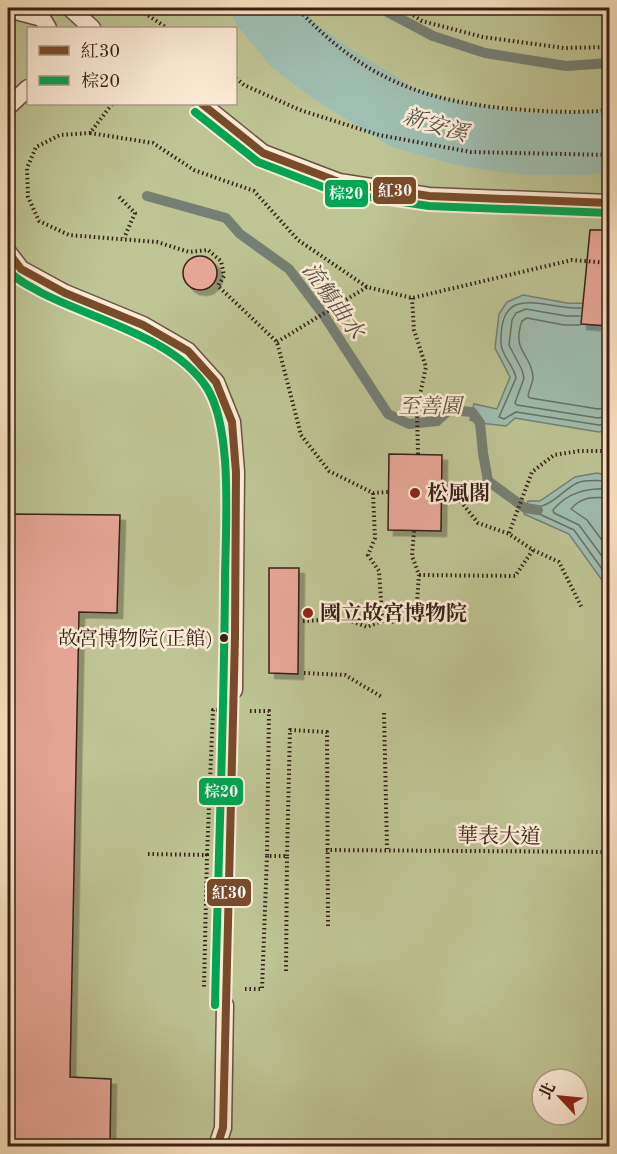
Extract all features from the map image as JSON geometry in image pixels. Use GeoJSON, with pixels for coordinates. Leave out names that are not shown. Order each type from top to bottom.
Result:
{"type":"FeatureCollection","features":[{"type":"Feature","properties":{"kind":"lane"},"geometry":{"type":"LineString","coordinates":[[70,8],[91,27]]}},
{"type":"Feature","properties":{"kind":"lane"},"geometry":{"type":"LineString","coordinates":[[8,9],[42,18],[47,27]]}},
{"type":"Feature","properties":{"kind":"lane"},"geometry":{"type":"LineString","coordinates":[[8,106],[27,89]]}},
{"type":"Feature","properties":{"kind":"lane"},"geometry":{"type":"LineString","coordinates":[[203,105],[263,153],[339,182],[429,196],[609,203]]}},
{"type":"Feature","properties":{"kind":"lane"},"geometry":{"type":"LineString","coordinates":[[8,252],[21,269],[65,293],[143,325],[188,351],[216,382],[232,422],[236,472],[234,690]]}},
{"type":"Feature","properties":{"kind":"lane"},"geometry":{"type":"LineString","coordinates":[[217,1146],[223,1128],[225,1005]]}},
{"type":"Feature","properties":{"kind":"path"},"geometry":{"type":"LineString","coordinates":[[137,8],[166,27]]}},
{"type":"Feature","properties":{"kind":"path"},"geometry":{"type":"LineString","coordinates":[[297,8],[326,37],[357,62],[392,81],[431,97],[497,108],[552,112],[609,110]]}},
{"type":"Feature","properties":{"kind":"path"},"geometry":{"type":"LineString","coordinates":[[402,8],[422,21],[483,37],[564,48],[609,47]]}},
{"type":"Feature","properties":{"kind":"path"},"geometry":{"type":"LineString","coordinates":[[237,79],[244,85],[300,110],[379,135],[471,152],[609,155]]}},
{"type":"Feature","properties":{"kind":"path"},"geometry":{"type":"LineString","coordinates":[[90,133],[111,105]]}},
{"type":"Feature","properties":{"kind":"path"},"geometry":{"type":"LineString","coordinates":[[388,492],[373,493],[329,471],[301,435],[277,342],[218,286],[224,276],[221,261],[208,250],[189,252],[157,242],[69,235],[39,221],[28,197],[27,168],[36,147],[60,135],[90,133],[153,143],[194,170],[254,190],[298,240],[367,287],[412,298],[572,260],[609,263]]}},
{"type":"Feature","properties":{"kind":"path"},"geometry":{"type":"LineString","coordinates":[[119,198],[135,213],[124,238]]}},
{"type":"Feature","properties":{"kind":"path"},"geometry":{"type":"LineString","coordinates":[[277,342],[367,287]]}},
{"type":"Feature","properties":{"kind":"path"},"geometry":{"type":"LineString","coordinates":[[412,298],[414,330],[426,367],[417,408],[418,455]]}},
{"type":"Feature","properties":{"kind":"path"},"geometry":{"type":"LineString","coordinates":[[509,534],[532,472],[554,455],[579,451],[609,451]]}},
{"type":"Feature","properties":{"kind":"path"},"geometry":{"type":"LineString","coordinates":[[373,493],[375,538],[368,555],[379,572],[382,615],[395,623]]}},
{"type":"Feature","properties":{"kind":"path"},"geometry":{"type":"LineString","coordinates":[[442,493],[453,493],[477,523],[509,534],[533,550],[559,562],[582,608]]}},
{"type":"Feature","properties":{"kind":"path"},"geometry":{"type":"LineString","coordinates":[[414,531],[412,556],[419,575],[416,616]]}},
{"type":"Feature","properties":{"kind":"path"},"geometry":{"type":"LineString","coordinates":[[419,575],[515,576],[533,550]]}},
{"type":"Feature","properties":{"kind":"path"},"geometry":{"type":"LineString","coordinates":[[303,621],[346,619],[367,627],[387,619]]}},
{"type":"Feature","properties":{"kind":"path"},"geometry":{"type":"LineString","coordinates":[[304,673],[345,675],[382,697]]}},
{"type":"Feature","properties":{"kind":"path"},"geometry":{"type":"LineString","coordinates":[[213,988],[204,988],[207,855],[213,710],[224,710]]}},
{"type":"Feature","properties":{"kind":"path"},"geometry":{"type":"LineString","coordinates":[[242,989],[262,989],[267,856],[269,711],[246,711]]}},
{"type":"Feature","properties":{"kind":"path"},"geometry":{"type":"LineString","coordinates":[[384,713],[387,849]]}},
{"type":"Feature","properties":{"kind":"path"},"geometry":{"type":"LineString","coordinates":[[286,973],[290,730],[327,732],[328,927]]}},
{"type":"Feature","properties":{"kind":"path","name":"華表大道"},"geometry":{"type":"LineString","coordinates":[[326,850],[609,852]]}},
{"type":"Feature","properties":{"kind":"path"},"geometry":{"type":"LineString","coordinates":[[148,854],[207,855]]}},
{"type":"Feature","properties":{"kind":"path"},"geometry":{"type":"LineString","coordinates":[[267,856],[287,856]]}},
{"type":"Feature","properties":{"kind":"green space","name":"國立故宮博物院"},"geometry":{"type":"Polygon","coordinates":[[[8,8],[230,8],[271,51],[377,125],[557,145],[609,146],[609,1146],[8,1146],[8,8]]]}},
{"type":"Feature","properties":{"kind":"green space"},"geometry":{"type":"Polygon","coordinates":[[[279,8],[609,8],[609,117],[536,121],[413,102],[337,61],[279,8]]]}},
{"type":"Feature","properties":{"kind":"water"},"geometry":{"type":"Polygon","coordinates":[[[523,295],[567,303],[609,304],[609,430],[599,432],[515,418],[506,426],[470,420],[474,404],[497,409],[510,377],[495,348],[499,314],[507,302],[523,295]]]}},
{"type":"Feature","properties":{"kind":"water"},"geometry":{"type":"Polygon","coordinates":[[[597,473],[609,476],[609,590],[569,534],[524,514],[528,501],[540,501],[575,477],[597,473]]]}},
{"type":"Feature","properties":{"kind":"building"},"geometry":{"type":"Polygon","coordinates":[[[590,230],[609,230],[609,326],[581,324],[590,230]]]}},
{"type":"Feature","properties":{"kind":"building"},"geometry":{"type":"Polygon","coordinates":[[[200,256],[212,261],[217,273],[212,285],[200,290],[188,285],[183,273],[188,261],[200,256]]]}},
{"type":"Feature","properties":{"kind":"building","name":"松風閣"},"geometry":{"type":"Polygon","coordinates":[[[389,454],[442,455],[441,531],[388,530],[389,454]]]}},
{"type":"Feature","properties":{"kind":"building"},"geometry":{"type":"Polygon","coordinates":[[[8,514],[120,515],[117,613],[79,612],[70,1077],[111,1079],[110,1146],[8,1146],[8,514]]]}},
{"type":"Feature","properties":{"kind":"building"},"geometry":{"type":"Polygon","coordinates":[[[269,568],[299,568],[298,674],[269,673],[269,568]]]}},
{"type":"Feature","properties":{"kind":"waterway","name":"新安溪"},"geometry":{"type":"LineString","coordinates":[[263,8],[293,45],[334,75],[404,118],[464,135],[527,144],[585,144],[610,140]]}},
{"type":"Feature","properties":{"kind":"waterway"},"geometry":{"type":"LineString","coordinates":[[380,8],[433,36],[485,53],[566,66],[610,63]]}},
{"type":"Feature","properties":{"kind":"waterway","name":"流觴曲水"},"geometry":{"type":"LineString","coordinates":[[147,196],[226,218],[240,234],[289,269],[323,314],[388,414],[409,424],[437,421],[449,410],[472,412],[480,423],[488,481],[525,508],[538,510]]}},
{"type":"Feature","properties":{"kind":"transit line","name":"紅30"},"geometry":{"type":"LineString","coordinates":[[203,105],[263,153],[339,182],[429,196],[610,203]]}},
{"type":"Feature","properties":{"kind":"transit line","name":"棕20"},"geometry":{"type":"LineString","coordinates":[[195,112],[258,162],[336,192],[429,206],[610,213]]}},
{"type":"Feature","properties":{"kind":"transit line","name":"紅30"},"geometry":{"type":"LineString","coordinates":[[8,252],[21,269],[65,293],[143,325],[188,351],[216,382],[232,422],[236,472],[235,637],[223,1128],[217,1146]]}},
{"type":"Feature","properties":{"kind":"transit line","name":"棕20"},"geometry":{"type":"LineString","coordinates":[[8,269],[18,279],[40,292],[131,331],[175,355],[193,370],[207,388],[216,407],[225,455],[226,510],[215,1005]]}},
{"type":"Feature","properties":{"kind":"place","name":"松風閣"},"geometry":{"type":"Point","coordinates":[415,493]}},
{"type":"Feature","properties":{"kind":"place","name":"國立故宮博物院"},"geometry":{"type":"Point","coordinates":[308,613]}},
{"type":"Feature","properties":{"kind":"place","name":"故宮博物院(正館)"},"geometry":{"type":"Point","coordinates":[224,638]}},
{"type":"Feature","properties":{"kind":"park label","name":"至善園"},"geometry":{"type":"Point","coordinates":[430,406]}}]}
